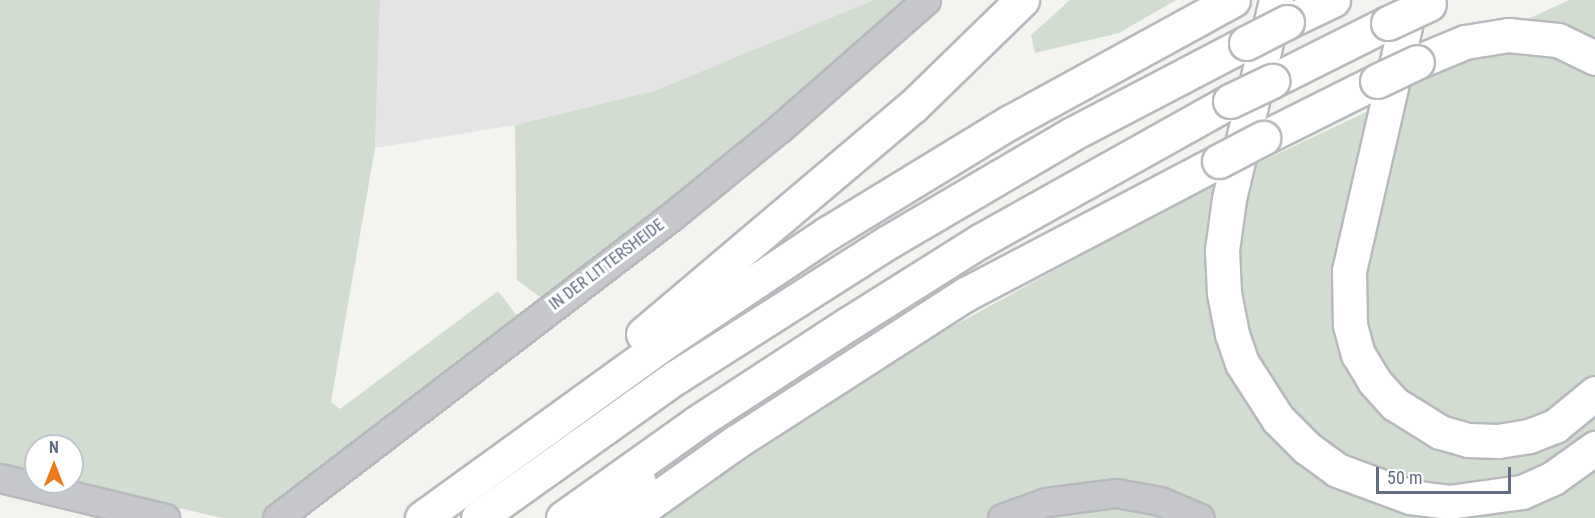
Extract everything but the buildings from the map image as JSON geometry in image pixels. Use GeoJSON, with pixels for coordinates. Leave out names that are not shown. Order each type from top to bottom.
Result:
{"type":"FeatureCollection","features":[{"type":"Feature","properties":{"kind":"highway"},"geometry":{"type":"LineString","coordinates":[[413,518],[779,221],[913,106],[1022,0]]}},
{"type":"Feature","properties":{"kind":"highway"},"geometry":{"type":"LineString","coordinates":[[422,518],[668,340],[828,233],[1010,122],[1233,0]]}},
{"type":"Feature","properties":{"kind":"highway"},"geometry":{"type":"LineString","coordinates":[[478,518],[676,378],[888,242],[1072,134],[1246,43],[1281,11],[1333,0]]}},
{"type":"Feature","properties":{"kind":"highway"},"geometry":{"type":"LineString","coordinates":[[563,518],[696,423],[980,241],[1230,101],[1388,23],[1426,1]]}},
{"type":"Feature","properties":{"kind":"highway"},"geometry":{"type":"LineString","coordinates":[[1426,1],[1349,270],[1348,308],[1358,354],[1374,381],[1395,404],[1440,432],[1468,440],[1498,441],[1529,436],[1555,426],[1595,393]]}},
{"type":"Feature","properties":{"kind":"highway"},"geometry":{"type":"LineString","coordinates":[[1281,11],[1229,199],[1222,250],[1224,293],[1232,334],[1242,363],[1278,419],[1307,448],[1337,470],[1410,497],[1449,502],[1522,492],[1553,478],[1595,448]]}},
{"type":"Feature","properties":{"kind":"highway"},"geometry":{"type":"LineString","coordinates":[[629,518],[736,442],[966,294],[1263,138],[1377,81],[1465,42],[1508,35],[1558,40],[1595,58]]}},
{"type":"Feature","properties":{"kind":"highway"},"geometry":{"type":"LineString","coordinates":[[604,518],[696,423]]}},
{"type":"Feature","properties":{"kind":"street","name":"IN DER LITTERSHEIDE"},"geometry":{"type":"LineString","coordinates":[[277,518],[672,216],[780,128],[926,0]]}},
{"type":"Feature","properties":{"kind":"street"},"geometry":{"type":"LineString","coordinates":[[0,478],[165,518]]}},
{"type":"Feature","properties":{"kind":"street"},"geometry":{"type":"LineString","coordinates":[[1002,518],[1046,502],[1116,493],[1160,501],[1200,518]]}},
{"type":"Feature","properties":{"kind":"shaded area"},"geometry":{"type":"Polygon","coordinates":[[[0,0],[380,0],[375,148],[331,402],[340,409],[498,291],[522,322],[266,518],[222,518],[84,486],[84,434],[24,434],[24,471],[0,466],[0,0]]]}},
{"type":"Feature","properties":{"kind":"shaded area"},"geometry":{"type":"Polygon","coordinates":[[[380,0],[874,0],[654,91],[515,125],[375,148],[380,0]]]}},
{"type":"Feature","properties":{"kind":"shaded area"},"geometry":{"type":"Polygon","coordinates":[[[874,0],[921,0],[548,303],[517,280],[515,125],[654,91],[874,0]]]}},
{"type":"Feature","properties":{"kind":"shaded area"},"geometry":{"type":"Polygon","coordinates":[[[1070,0],[1176,0],[1119,33],[1035,53],[1031,35],[1070,0]]]}},
{"type":"Feature","properties":{"kind":"shaded area"},"geometry":{"type":"Polygon","coordinates":[[[1569,0],[1595,0],[1595,518],[659,518],[906,352],[1201,190],[1364,113],[1508,28],[1569,0]]]}}]}
